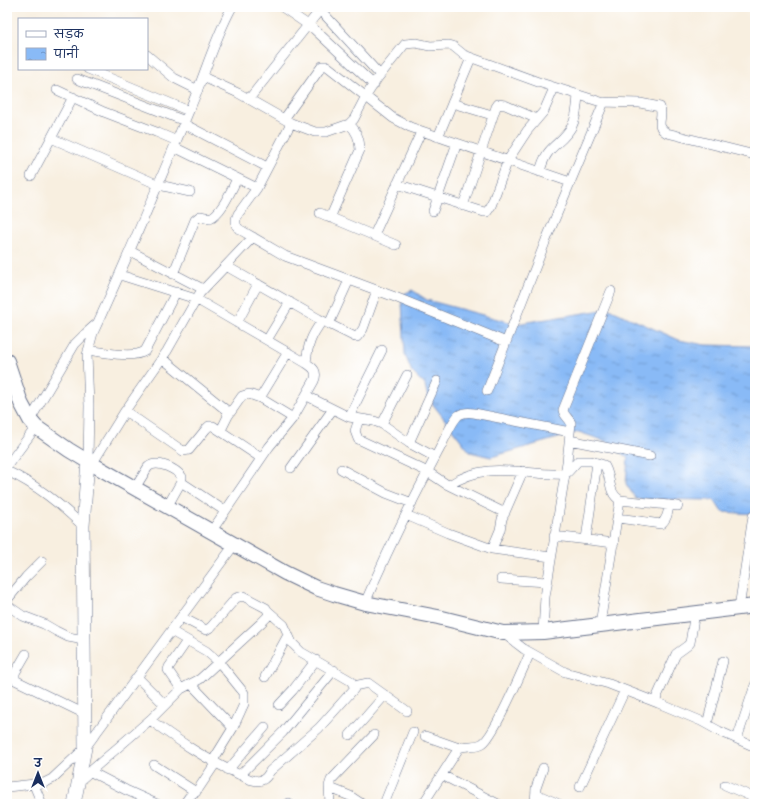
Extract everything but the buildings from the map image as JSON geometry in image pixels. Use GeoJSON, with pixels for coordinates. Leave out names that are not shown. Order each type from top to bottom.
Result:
{"type":"FeatureCollection","features":[{"type":"Feature","properties":{"kind":"main road"},"geometry":{"type":"LineString","coordinates":[[7,361],[21,404],[33,424],[69,450],[211,532],[302,582],[334,594],[365,603],[438,617],[503,633],[543,632],[695,612],[755,606]]}},
{"type":"Feature","properties":{"kind":"street"},"geometry":{"type":"LineString","coordinates":[[74,804],[85,748],[83,526],[90,462],[87,363],[88,350],[97,324],[120,275],[176,144],[222,28],[232,7]]}},
{"type":"Feature","properties":{"kind":"street"},"geometry":{"type":"LineString","coordinates":[[282,7],[308,25],[345,56],[374,85]]}},
{"type":"Feature","properties":{"kind":"street"},"geometry":{"type":"LineString","coordinates":[[249,99],[308,25],[318,8],[380,75]]}},
{"type":"Feature","properties":{"kind":"street"},"geometry":{"type":"LineString","coordinates":[[203,77],[232,90],[287,121],[320,133],[349,124],[357,115],[366,96],[380,75],[405,44],[416,43],[430,46],[449,45],[471,58],[554,88],[578,95],[604,102],[630,102],[656,105],[662,110],[660,127],[667,133],[755,155]]}},
{"type":"Feature","properties":{"kind":"street"},"geometry":{"type":"LineString","coordinates":[[148,56],[174,78],[198,90]]}},
{"type":"Feature","properties":{"kind":"street"},"geometry":{"type":"LineString","coordinates":[[438,137],[471,58]]}},
{"type":"Feature","properties":{"kind":"street"},"geometry":{"type":"LineString","coordinates":[[506,342],[377,290],[285,256],[239,229],[236,225],[236,219],[257,188],[287,121],[324,65],[330,68],[393,118],[420,132],[508,160],[570,182]]}},
{"type":"Feature","properties":{"kind":"street"},"geometry":{"type":"LineString","coordinates":[[90,70],[189,111]]}},
{"type":"Feature","properties":{"kind":"street"},"geometry":{"type":"LineString","coordinates":[[77,78],[184,123],[267,167]]}},
{"type":"Feature","properties":{"kind":"street"},"geometry":{"type":"LineString","coordinates":[[397,184],[484,212],[489,210],[508,160],[520,141],[544,110],[554,88]]}},
{"type":"Feature","properties":{"kind":"street"},"geometry":{"type":"LineString","coordinates":[[57,90],[104,112],[156,132],[237,179],[257,188]]}},
{"type":"Feature","properties":{"kind":"street"},"geometry":{"type":"LineString","coordinates":[[540,172],[542,163],[547,153],[572,126],[576,114],[578,95]]}},
{"type":"Feature","properties":{"kind":"street"},"geometry":{"type":"LineString","coordinates":[[31,176],[73,97]]}},
{"type":"Feature","properties":{"kind":"street"},"geometry":{"type":"LineString","coordinates":[[452,102],[492,115]]}},
{"type":"Feature","properties":{"kind":"street"},"geometry":{"type":"LineString","coordinates":[[487,391],[570,182],[604,102]]}},
{"type":"Feature","properties":{"kind":"street"},"geometry":{"type":"LineString","coordinates":[[463,206],[492,115],[496,107],[501,104],[537,118]]}},
{"type":"Feature","properties":{"kind":"street"},"geometry":{"type":"LineString","coordinates":[[330,218],[360,150],[357,133],[349,124]]}},
{"type":"Feature","properties":{"kind":"street"},"geometry":{"type":"LineString","coordinates":[[374,236],[420,132]]}},
{"type":"Feature","properties":{"kind":"street"},"geometry":{"type":"LineString","coordinates":[[51,138],[158,185],[190,192]]}},
{"type":"Feature","properties":{"kind":"street"},"geometry":{"type":"LineString","coordinates":[[433,211],[457,143]]}},
{"type":"Feature","properties":{"kind":"street"},"geometry":{"type":"LineString","coordinates":[[173,274],[195,220],[200,216],[210,218],[216,215],[237,179]]}},
{"type":"Feature","properties":{"kind":"street"},"geometry":{"type":"LineString","coordinates":[[320,213],[396,245]]}},
{"type":"Feature","properties":{"kind":"street"},"geometry":{"type":"LineString","coordinates":[[90,462],[162,358],[196,299],[253,237]]}},
{"type":"Feature","properties":{"kind":"street"},"geometry":{"type":"LineString","coordinates":[[130,251],[203,290]]}},
{"type":"Feature","properties":{"kind":"street"},"geometry":{"type":"LineString","coordinates":[[226,266],[326,322],[355,336],[358,336],[363,329],[377,290]]}},
{"type":"Feature","properties":{"kind":"street"},"geometry":{"type":"LineString","coordinates":[[120,275],[196,299],[313,367],[316,375],[307,396],[293,418],[261,458],[211,532]]}},
{"type":"Feature","properties":{"kind":"street"},"geometry":{"type":"LineString","coordinates":[[306,363],[309,344],[315,331],[326,322],[349,280]]}},
{"type":"Feature","properties":{"kind":"street"},"geometry":{"type":"LineString","coordinates":[[237,323],[258,284]]}},
{"type":"Feature","properties":{"kind":"street"},"geometry":{"type":"LineString","coordinates":[[543,632],[543,608],[567,462],[571,423],[564,414],[564,406],[611,291]]}},
{"type":"Feature","properties":{"kind":"street"},"geometry":{"type":"LineString","coordinates":[[88,350],[132,355],[141,354],[145,351],[176,292]]}},
{"type":"Feature","properties":{"kind":"street"},"geometry":{"type":"LineString","coordinates":[[267,340],[290,302]]}},
{"type":"Feature","properties":{"kind":"street"},"geometry":{"type":"LineString","coordinates":[[7,466],[33,424],[75,344],[97,324]]}},
{"type":"Feature","properties":{"kind":"street"},"geometry":{"type":"LineString","coordinates":[[349,417],[382,350]]}},
{"type":"Feature","properties":{"kind":"street"},"geometry":{"type":"LineString","coordinates":[[260,398],[288,352]]}},
{"type":"Feature","properties":{"kind":"street"},"geometry":{"type":"LineString","coordinates":[[162,358],[226,410],[228,416]]}},
{"type":"Feature","properties":{"kind":"street"},"geometry":{"type":"LineString","coordinates":[[382,424],[407,375]]}},
{"type":"Feature","properties":{"kind":"street"},"geometry":{"type":"LineString","coordinates":[[409,443],[437,381]]}},
{"type":"Feature","properties":{"kind":"street"},"geometry":{"type":"LineString","coordinates":[[221,430],[228,416],[245,394],[260,398],[293,418]]}},
{"type":"Feature","properties":{"kind":"street"},"geometry":{"type":"LineString","coordinates":[[307,396],[349,417],[374,421],[382,424],[409,443],[435,457]]}},
{"type":"Feature","properties":{"kind":"street"},"geometry":{"type":"LineString","coordinates":[[291,468],[333,409]]}},
{"type":"Feature","properties":{"kind":"street"},"geometry":{"type":"LineString","coordinates":[[125,411],[183,451],[186,452],[192,448],[201,434],[209,426],[213,426],[261,458]]}},
{"type":"Feature","properties":{"kind":"street"},"geometry":{"type":"LineString","coordinates":[[365,603],[379,569],[435,457],[453,423],[460,414],[474,413],[650,456]]}},
{"type":"Feature","properties":{"kind":"street"},"geometry":{"type":"LineString","coordinates":[[359,419],[355,431],[358,439],[428,472],[449,486],[505,513]]}},
{"type":"Feature","properties":{"kind":"street"},"geometry":{"type":"LineString","coordinates":[[449,486],[461,478],[477,472],[493,470],[564,474],[568,472],[578,461],[604,465],[613,494],[620,500],[673,506],[665,521],[661,524],[618,518]]}},
{"type":"Feature","properties":{"kind":"street"},"geometry":{"type":"LineString","coordinates":[[135,488],[148,467],[155,463],[166,466],[180,474],[182,477],[181,482],[167,507]]}},
{"type":"Feature","properties":{"kind":"street"},"geometry":{"type":"LineString","coordinates":[[586,540],[597,463]]}},
{"type":"Feature","properties":{"kind":"street"},"geometry":{"type":"LineString","coordinates":[[7,470],[27,480],[47,494],[83,526]]}},
{"type":"Feature","properties":{"kind":"street"},"geometry":{"type":"LineString","coordinates":[[342,470],[379,490],[412,503]]}},
{"type":"Feature","properties":{"kind":"street"},"geometry":{"type":"LineString","coordinates":[[492,549],[505,513],[523,471]]}},
{"type":"Feature","properties":{"kind":"street"},"geometry":{"type":"LineString","coordinates":[[181,482],[225,511]]}},
{"type":"Feature","properties":{"kind":"street"},"geometry":{"type":"LineString","coordinates":[[600,624],[620,500]]}},
{"type":"Feature","properties":{"kind":"street"},"geometry":{"type":"LineString","coordinates":[[406,515],[448,533],[492,549],[551,557]]}},
{"type":"Feature","properties":{"kind":"street"},"geometry":{"type":"LineString","coordinates":[[739,608],[753,516]]}},
{"type":"Feature","properties":{"kind":"street"},"geometry":{"type":"LineString","coordinates":[[554,536],[614,543]]}},
{"type":"Feature","properties":{"kind":"street"},"geometry":{"type":"LineString","coordinates":[[7,788],[44,783],[52,779],[85,748],[234,545]]}},
{"type":"Feature","properties":{"kind":"street"},"geometry":{"type":"LineString","coordinates":[[7,600],[26,577],[42,561]]}},
{"type":"Feature","properties":{"kind":"street"},"geometry":{"type":"LineString","coordinates":[[501,579],[547,582]]}},
{"type":"Feature","properties":{"kind":"street"},"geometry":{"type":"LineString","coordinates":[[150,720],[213,763],[252,780],[261,780],[266,778],[270,771],[319,728],[353,691],[354,686],[351,681],[301,652],[288,635],[284,625],[266,608],[246,596],[236,598],[209,629],[203,630],[181,617]]}},
{"type":"Feature","properties":{"kind":"street"},"geometry":{"type":"LineString","coordinates":[[7,605],[23,616],[44,624],[68,637],[84,640]]}},
{"type":"Feature","properties":{"kind":"street"},"geometry":{"type":"LineString","coordinates":[[78,782],[150,720],[181,689],[200,679],[219,662],[269,615],[268,611]]}},
{"type":"Feature","properties":{"kind":"street"},"geometry":{"type":"LineString","coordinates":[[655,701],[676,654],[690,643],[695,612]]}},
{"type":"Feature","properties":{"kind":"street"},"geometry":{"type":"LineString","coordinates":[[171,631],[206,651],[219,662],[244,693],[244,704],[233,728],[196,792],[189,797],[184,804]]}},
{"type":"Feature","properties":{"kind":"street"},"geometry":{"type":"LineString","coordinates":[[503,633],[530,653],[571,675],[609,684],[655,701],[755,747]]}},
{"type":"Feature","properties":{"kind":"street"},"geometry":{"type":"LineString","coordinates":[[265,677],[288,635]]}},
{"type":"Feature","properties":{"kind":"street"},"geometry":{"type":"LineString","coordinates":[[181,689],[168,670],[187,641]]}},
{"type":"Feature","properties":{"kind":"street"},"geometry":{"type":"LineString","coordinates":[[425,736],[459,748],[480,745],[486,741],[499,719],[530,653]]}},
{"type":"Feature","properties":{"kind":"street"},"geometry":{"type":"LineString","coordinates":[[26,654],[15,674],[15,680],[85,714]]}},
{"type":"Feature","properties":{"kind":"street"},"geometry":{"type":"LineString","coordinates":[[279,705],[293,690],[316,660]]}},
{"type":"Feature","properties":{"kind":"street"},"geometry":{"type":"LineString","coordinates":[[707,724],[723,661]]}},
{"type":"Feature","properties":{"kind":"street"},"geometry":{"type":"LineString","coordinates":[[240,775],[283,732],[334,670]]}},
{"type":"Feature","properties":{"kind":"street"},"geometry":{"type":"LineString","coordinates":[[137,677],[165,705]]}},
{"type":"Feature","properties":{"kind":"street"},"geometry":{"type":"LineString","coordinates":[[354,686],[368,683],[407,711]]}},
{"type":"Feature","properties":{"kind":"street"},"geometry":{"type":"LineString","coordinates":[[191,684],[233,728]]}},
{"type":"Feature","properties":{"kind":"street"},"geometry":{"type":"LineString","coordinates":[[737,739],[755,685]]}},
{"type":"Feature","properties":{"kind":"street"},"geometry":{"type":"LineString","coordinates":[[580,787],[625,690]]}},
{"type":"Feature","properties":{"kind":"street"},"geometry":{"type":"LineString","coordinates":[[350,736],[385,695]]}},
{"type":"Feature","properties":{"kind":"street"},"geometry":{"type":"LineString","coordinates":[[228,770],[265,728]]}},
{"type":"Feature","properties":{"kind":"street"},"geometry":{"type":"LineString","coordinates":[[384,804],[413,732]]}},
{"type":"Feature","properties":{"kind":"street"},"geometry":{"type":"LineString","coordinates":[[330,804],[331,780],[374,735]]}},
{"type":"Feature","properties":{"kind":"street"},"geometry":{"type":"LineString","coordinates":[[423,804],[459,748]]}},
{"type":"Feature","properties":{"kind":"street"},"geometry":{"type":"LineString","coordinates":[[154,765],[196,792]]}},
{"type":"Feature","properties":{"kind":"street"},"geometry":{"type":"LineString","coordinates":[[535,804],[537,783],[543,768]]}},
{"type":"Feature","properties":{"kind":"street"},"geometry":{"type":"LineString","coordinates":[[91,772],[157,804]]}},
{"type":"Feature","properties":{"kind":"street"},"geometry":{"type":"LineString","coordinates":[[442,775],[498,804]]}},
{"type":"Feature","properties":{"kind":"street"},"geometry":{"type":"LineString","coordinates":[[34,785],[42,804]]}},
{"type":"Feature","properties":{"kind":"street"},"geometry":{"type":"LineString","coordinates":[[725,785],[755,798]]}},
{"type":"Feature","properties":{"kind":"street"},"geometry":{"type":"LineString","coordinates":[[330,788],[350,796],[362,804]]}},
{"type":"Feature","properties":{"kind":"street"},"geometry":{"type":"LineString","coordinates":[[536,794],[559,804]]}},
{"type":"Feature","properties":{"kind":"water"},"geometry":{"type":"Polygon","coordinates":[[[412,290],[427,300],[516,324],[609,309],[679,340],[705,345],[755,346],[755,514],[722,512],[714,500],[636,499],[626,484],[628,458],[605,441],[579,432],[491,457],[470,452],[428,398],[425,385],[412,372],[405,355],[402,302],[404,294],[412,290]]]}}]}
